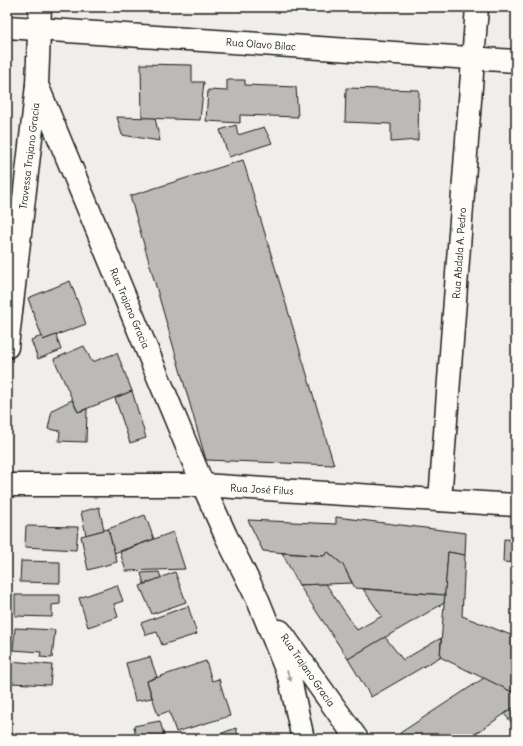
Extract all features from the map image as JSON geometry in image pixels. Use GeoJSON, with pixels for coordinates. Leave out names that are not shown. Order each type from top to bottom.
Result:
{"type":"FeatureCollection","features":[{"type":"Feature","properties":{"kind":"street","name":"Rua Trajano Gracia"},"geometry":{"type":"LineString","coordinates":[[40,7],[37,85],[203,485],[226,536],[258,600],[290,679],[303,739]]}},
{"type":"Feature","properties":{"kind":"street","name":"Rua Abdala A. Pedro"},"geometry":{"type":"LineString","coordinates":[[440,500],[477,7]]}},
{"type":"Feature","properties":{"kind":"street","name":"Rua Olavo Bilac"},"geometry":{"type":"LineString","coordinates":[[7,26],[516,61]]}},
{"type":"Feature","properties":{"kind":"street","name":"Travessa Trajano Gracia"},"geometry":{"type":"LineString","coordinates":[[7,347],[37,85]]}},
{"type":"Feature","properties":{"kind":"street","name":"Rua José Filus"},"geometry":{"type":"LineString","coordinates":[[7,485],[203,485],[516,505]]}},
{"type":"Feature","properties":{"kind":"street","name":"Rua Trajano Gracia"},"geometry":{"type":"LineString","coordinates":[[258,600],[357,739]]}},
{"type":"Feature","properties":{"kind":"building"},"geometry":{"type":"Polygon","coordinates":[[[141,64],[192,65],[192,82],[204,82],[200,120],[142,118],[141,64]]]}},
{"type":"Feature","properties":{"kind":"building"},"geometry":{"type":"Polygon","coordinates":[[[227,80],[245,80],[245,85],[296,87],[298,117],[240,115],[240,123],[206,121],[208,90],[227,91],[227,80]]]}},
{"type":"Feature","properties":{"kind":"building"},"geometry":{"type":"Polygon","coordinates":[[[346,88],[419,90],[418,140],[391,142],[391,124],[345,122],[346,88]]]}},
{"type":"Feature","properties":{"kind":"building"},"geometry":{"type":"Polygon","coordinates":[[[117,117],[155,118],[160,141],[122,135],[117,117]]]}},
{"type":"Feature","properties":{"kind":"building"},"geometry":{"type":"Polygon","coordinates":[[[236,125],[238,135],[264,127],[272,143],[229,157],[220,130],[236,125]]]}},
{"type":"Feature","properties":{"kind":"building"},"geometry":{"type":"Polygon","coordinates":[[[243,160],[334,465],[206,460],[130,196],[243,160]]]}},
{"type":"Feature","properties":{"kind":"building"},"geometry":{"type":"Polygon","coordinates":[[[70,281],[86,324],[43,340],[28,298],[70,281]]]}},
{"type":"Feature","properties":{"kind":"building"},"geometry":{"type":"Polygon","coordinates":[[[56,335],[61,350],[38,359],[31,340],[42,336],[43,340],[56,335]]]}},
{"type":"Feature","properties":{"kind":"building"},"geometry":{"type":"Polygon","coordinates":[[[84,346],[92,362],[117,353],[132,391],[78,412],[54,359],[84,346]]]}},
{"type":"Feature","properties":{"kind":"building"},"geometry":{"type":"Polygon","coordinates":[[[132,391],[146,438],[130,443],[115,398],[132,391]]]}},
{"type":"Feature","properties":{"kind":"building"},"geometry":{"type":"Polygon","coordinates":[[[72,400],[78,412],[87,409],[86,442],[59,441],[60,431],[48,429],[52,410],[72,400]]]}},
{"type":"Feature","properties":{"kind":"building"},"geometry":{"type":"Polygon","coordinates":[[[99,507],[104,530],[86,535],[81,512],[99,507]]]}},
{"type":"Feature","properties":{"kind":"building"},"geometry":{"type":"Polygon","coordinates":[[[145,515],[154,539],[114,553],[108,529],[145,515]]]}},
{"type":"Feature","properties":{"kind":"building"},"geometry":{"type":"Polygon","coordinates":[[[336,517],[466,533],[465,555],[448,552],[445,595],[355,588],[343,565],[328,552],[324,556],[263,551],[248,520],[336,524],[336,517]]]}},
{"type":"Feature","properties":{"kind":"building"},"geometry":{"type":"Polygon","coordinates":[[[26,526],[78,527],[76,550],[25,547],[26,526]]]}},
{"type":"Feature","properties":{"kind":"building"},"geometry":{"type":"Polygon","coordinates":[[[108,529],[117,562],[88,570],[81,536],[108,529]]]}},
{"type":"Feature","properties":{"kind":"building"},"geometry":{"type":"Polygon","coordinates":[[[173,532],[185,569],[126,571],[120,552],[173,532]]]}},
{"type":"Feature","properties":{"kind":"building"},"geometry":{"type":"Polygon","coordinates":[[[504,539],[516,540],[516,563],[503,562],[504,539]]]}},
{"type":"Feature","properties":{"kind":"building"},"geometry":{"type":"Polygon","coordinates":[[[328,552],[343,565],[352,583],[299,585],[282,553],[324,556],[328,552]]]}},
{"type":"Feature","properties":{"kind":"building"},"geometry":{"type":"Polygon","coordinates":[[[448,552],[465,555],[462,616],[516,637],[516,694],[440,657],[448,552]]]}},
{"type":"Feature","properties":{"kind":"building"},"geometry":{"type":"Polygon","coordinates":[[[21,561],[60,562],[60,583],[20,582],[21,561]]]}},
{"type":"Feature","properties":{"kind":"building"},"geometry":{"type":"Polygon","coordinates":[[[159,572],[161,578],[144,584],[141,573],[159,572]]]}},
{"type":"Feature","properties":{"kind":"building"},"geometry":{"type":"Polygon","coordinates":[[[175,572],[186,602],[152,614],[140,586],[175,572]]]}},
{"type":"Feature","properties":{"kind":"building"},"geometry":{"type":"Polygon","coordinates":[[[326,584],[357,630],[382,616],[363,589],[445,595],[444,603],[348,659],[299,585],[326,584]]]}},
{"type":"Feature","properties":{"kind":"building"},"geometry":{"type":"Polygon","coordinates":[[[117,585],[123,601],[114,604],[118,617],[88,627],[79,598],[117,585]]]}},
{"type":"Feature","properties":{"kind":"building"},"geometry":{"type":"Polygon","coordinates":[[[15,595],[60,595],[60,604],[52,605],[52,617],[15,616],[15,595]]]}},
{"type":"Feature","properties":{"kind":"building"},"geometry":{"type":"Polygon","coordinates":[[[188,606],[197,634],[162,645],[157,632],[146,635],[141,623],[188,606]]]}},
{"type":"Feature","properties":{"kind":"building"},"geometry":{"type":"Polygon","coordinates":[[[15,628],[55,630],[52,658],[40,657],[41,652],[13,650],[15,628]]]}},
{"type":"Feature","properties":{"kind":"building"},"geometry":{"type":"Polygon","coordinates":[[[385,637],[403,660],[441,638],[440,657],[371,697],[348,659],[385,637]]]}},
{"type":"Feature","properties":{"kind":"building"},"geometry":{"type":"Polygon","coordinates":[[[150,657],[157,677],[147,681],[152,698],[135,701],[126,663],[150,657]]]}},
{"type":"Feature","properties":{"kind":"building"},"geometry":{"type":"Polygon","coordinates":[[[11,661],[52,665],[50,685],[10,683],[11,661]]]}},
{"type":"Feature","properties":{"kind":"building"},"geometry":{"type":"Polygon","coordinates":[[[206,661],[212,681],[219,679],[230,716],[176,732],[169,711],[158,715],[147,681],[206,661]]]}},
{"type":"Feature","properties":{"kind":"building"},"geometry":{"type":"Polygon","coordinates":[[[484,678],[516,694],[516,706],[468,739],[404,739],[400,733],[484,678]]]}},
{"type":"Feature","properties":{"kind":"building"},"geometry":{"type":"Polygon","coordinates":[[[516,706],[516,727],[504,714],[516,706]]]}},
{"type":"Feature","properties":{"kind":"building"},"geometry":{"type":"Polygon","coordinates":[[[160,721],[165,739],[136,739],[134,726],[160,721]]]}},
{"type":"Feature","properties":{"kind":"building"},"geometry":{"type":"Polygon","coordinates":[[[236,728],[239,739],[206,739],[236,728]]]}}]}
